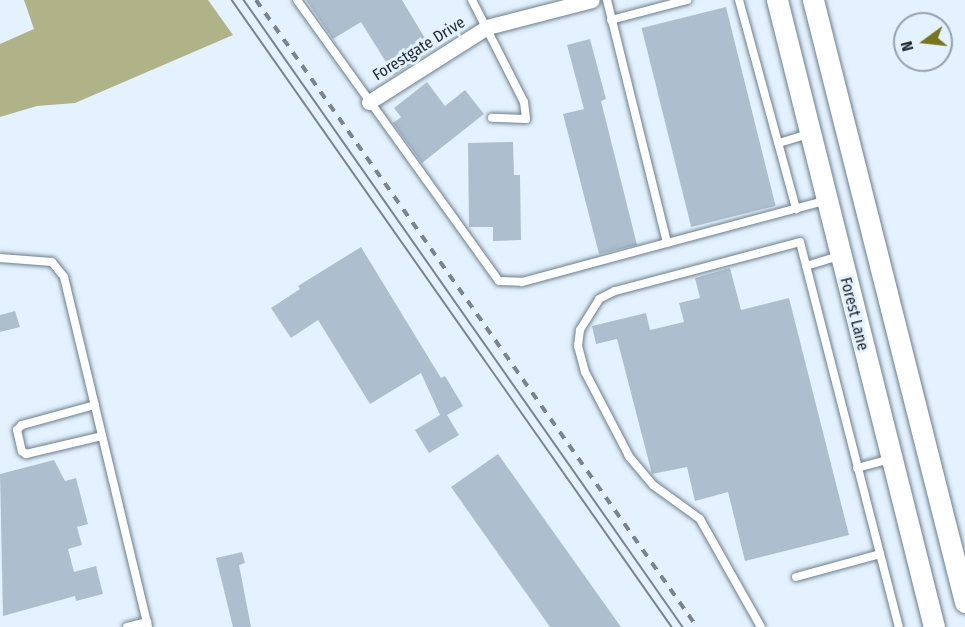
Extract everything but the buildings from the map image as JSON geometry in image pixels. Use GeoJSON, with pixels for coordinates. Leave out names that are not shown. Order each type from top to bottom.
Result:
{"type":"FeatureCollection","features":[{"type":"Feature","properties":{"kind":"main road","name":"Forest Lane"},"geometry":{"type":"LineString","coordinates":[[777,0],[934,627]]}},
{"type":"Feature","properties":{"kind":"main road"},"geometry":{"type":"LineString","coordinates":[[813,0],[965,602]]}},
{"type":"Feature","properties":{"kind":"main road"},"geometry":{"type":"LineString","coordinates":[[811,134],[844,124]]}},
{"type":"Feature","properties":{"kind":"main road"},"geometry":{"type":"LineString","coordinates":[[892,459],[926,451]]}},
{"type":"Feature","properties":{"kind":"street","name":"Forestgate Drive"},"geometry":{"type":"LineString","coordinates":[[369,102],[487,27],[592,0]]}},
{"type":"Feature","properties":{"kind":"lane"},"geometry":{"type":"LineString","coordinates":[[297,0],[499,280],[522,282],[826,200]]}},
{"type":"Feature","properties":{"kind":"lane"},"geometry":{"type":"LineString","coordinates":[[472,0],[518,86],[526,120],[492,118]]}},
{"type":"Feature","properties":{"kind":"lane"},"geometry":{"type":"LineString","coordinates":[[607,0],[667,243]]}},
{"type":"Feature","properties":{"kind":"lane"},"geometry":{"type":"LineString","coordinates":[[611,20],[687,0]]}},
{"type":"Feature","properties":{"kind":"lane"},"geometry":{"type":"LineString","coordinates":[[740,0],[796,209]]}},
{"type":"Feature","properties":{"kind":"lane"},"geometry":{"type":"LineString","coordinates":[[779,143],[811,134]]}},
{"type":"Feature","properties":{"kind":"lane"},"geometry":{"type":"LineString","coordinates":[[761,627],[700,519],[653,485],[629,456],[585,372],[578,346],[579,330],[599,299],[615,291],[800,242],[899,627]]}},
{"type":"Feature","properties":{"kind":"lane"},"geometry":{"type":"LineString","coordinates":[[806,266],[840,256]]}},
{"type":"Feature","properties":{"kind":"lane"},"geometry":{"type":"LineString","coordinates":[[0,258],[52,262],[64,277],[147,624],[127,627]]}},
{"type":"Feature","properties":{"kind":"lane"},"geometry":{"type":"LineString","coordinates":[[94,405],[22,425],[17,430],[22,452],[26,454],[102,436]]}},
{"type":"Feature","properties":{"kind":"lane"},"geometry":{"type":"LineString","coordinates":[[857,468],[892,459]]}},
{"type":"Feature","properties":{"kind":"lane"},"geometry":{"type":"LineString","coordinates":[[796,577],[880,554]]}},
{"type":"Feature","properties":{"kind":"green space"},"geometry":{"type":"Polygon","coordinates":[[[24,0],[208,0],[233,35],[75,103],[37,106],[0,117],[0,44],[34,29],[24,0]]]}},
{"type":"Feature","properties":{"kind":"tram line"},"geometry":{"type":"LineString","coordinates":[[232,0],[672,627]]}},
{"type":"Feature","properties":{"kind":"tram line"},"geometry":{"type":"LineString","coordinates":[[244,0],[683,627]]}},
{"type":"Feature","properties":{"kind":"railway"},"geometry":{"type":"LineString","coordinates":[[256,0],[697,627]]}}]}
